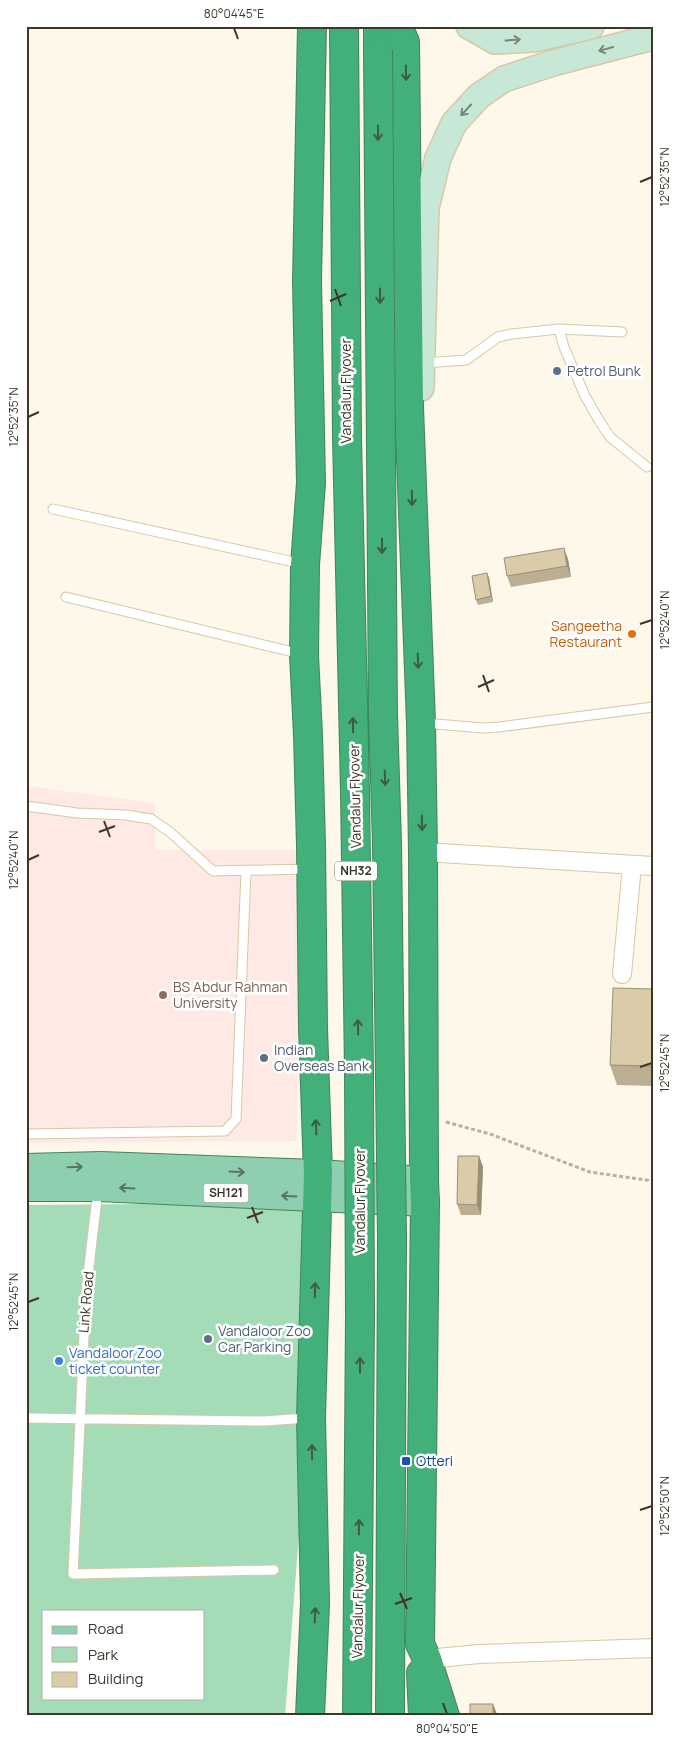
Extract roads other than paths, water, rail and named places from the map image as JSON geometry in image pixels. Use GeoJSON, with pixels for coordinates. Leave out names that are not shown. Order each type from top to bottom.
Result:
{"type":"FeatureCollection","features":[{"type":"Feature","properties":{"kind":"highway"},"geometry":{"type":"LineString","coordinates":[[310,1716],[315,1603],[311,1418],[318,1186],[313,1028],[312,869],[304,655],[305,565],[311,483],[307,281],[312,26]]}},
{"type":"Feature","properties":{"kind":"highway","name":"Vandalur Flyover"},"geometry":{"type":"LineString","coordinates":[[344,26],[347,447],[359,1071],[360,1316],[357,1716]]}},
{"type":"Feature","properties":{"kind":"highway"},"geometry":{"type":"LineString","coordinates":[[398,26],[405,42],[409,408],[423,852],[425,1191],[423,1716]]}},
{"type":"Feature","properties":{"kind":"highway","name":"NH32"},"geometry":{"type":"LineString","coordinates":[[378,38],[383,705],[387,843],[392,1236],[390,1716]]}},
{"type":"Feature","properties":{"kind":"highway"},"geometry":{"type":"LineString","coordinates":[[424,1652],[445,1716]]}},
{"type":"Feature","properties":{"kind":"highway"},"geometry":{"type":"LineString","coordinates":[[314,1653],[321,1716]]}},
{"type":"Feature","properties":{"kind":"main road","name":"SH121"},"geometry":{"type":"LineString","coordinates":[[26,1168],[100,1166],[318,1186],[425,1191]]}},
{"type":"Feature","properties":{"kind":"main road","name":"SH121"},"geometry":{"type":"LineString","coordinates":[[26,1187],[318,1186]]}},
{"type":"Feature","properties":{"kind":"street"},"geometry":{"type":"LineString","coordinates":[[469,26],[495,42],[534,38],[591,26]]}},
{"type":"Feature","properties":{"kind":"street"},"geometry":{"type":"LineString","coordinates":[[411,462],[422,364],[426,208],[438,158],[454,123],[479,96],[504,79],[552,63],[653,37]]}},
{"type":"Feature","properties":{"kind":"street"},"geometry":{"type":"LineString","coordinates":[[423,852],[653,866]]}},
{"type":"Feature","properties":{"kind":"street"},"geometry":{"type":"LineString","coordinates":[[622,974],[632,865]]}},
{"type":"Feature","properties":{"kind":"street"},"geometry":{"type":"LineString","coordinates":[[424,1652],[479,1654],[653,1648]]}},
{"type":"Feature","properties":{"kind":"lane"},"geometry":{"type":"LineString","coordinates":[[560,329],[564,347],[585,396],[600,422],[610,437],[647,467]]}},
{"type":"Feature","properties":{"kind":"lane"},"geometry":{"type":"LineString","coordinates":[[422,364],[466,360],[498,337],[533,331],[560,329],[622,332]]}},
{"type":"Feature","properties":{"kind":"lane"},"geometry":{"type":"LineString","coordinates":[[52,508],[305,565]]}},
{"type":"Feature","properties":{"kind":"lane"},"geometry":{"type":"LineString","coordinates":[[66,597],[304,655]]}},
{"type":"Feature","properties":{"kind":"lane"},"geometry":{"type":"LineString","coordinates":[[420,723],[483,728],[499,727],[653,707]]}},
{"type":"Feature","properties":{"kind":"lane"},"geometry":{"type":"LineString","coordinates":[[26,806],[77,813],[126,815],[151,819],[170,832],[213,871],[312,869]]}},
{"type":"Feature","properties":{"kind":"lane"},"geometry":{"type":"LineString","coordinates":[[26,1134],[225,1131],[236,1120],[246,871]]}},
{"type":"Feature","properties":{"kind":"lane","name":"Link Road"},"geometry":{"type":"LineString","coordinates":[[98,1187],[86,1292],[73,1574],[274,1570]]}},
{"type":"Feature","properties":{"kind":"lane"},"geometry":{"type":"LineString","coordinates":[[26,1418],[264,1421],[311,1418]]}},
{"type":"Feature","properties":{"kind":"place","name":"Petrol Bunk"},"geometry":{"type":"Point","coordinates":[557,371]}},
{"type":"Feature","properties":{"kind":"place","name":"Sangeetha Restaurant"},"geometry":{"type":"Point","coordinates":[632,634]}},
{"type":"Feature","properties":{"kind":"place","name":"BS Abdur Rahman University"},"geometry":{"type":"Point","coordinates":[163,995]}},
{"type":"Feature","properties":{"kind":"place","name":"Indian Overseas Bank"},"geometry":{"type":"Point","coordinates":[264,1058]}},
{"type":"Feature","properties":{"kind":"place","name":"Vandaloor Zoo Car Parking"},"geometry":{"type":"Point","coordinates":[208,1339]}},
{"type":"Feature","properties":{"kind":"place","name":"Vandaloor Zoo ticket counter"},"geometry":{"type":"Point","coordinates":[59,1361]}},
{"type":"Feature","properties":{"kind":"place","name":"Otteri"},"geometry":{"type":"Point","coordinates":[406,1461]}}]}
